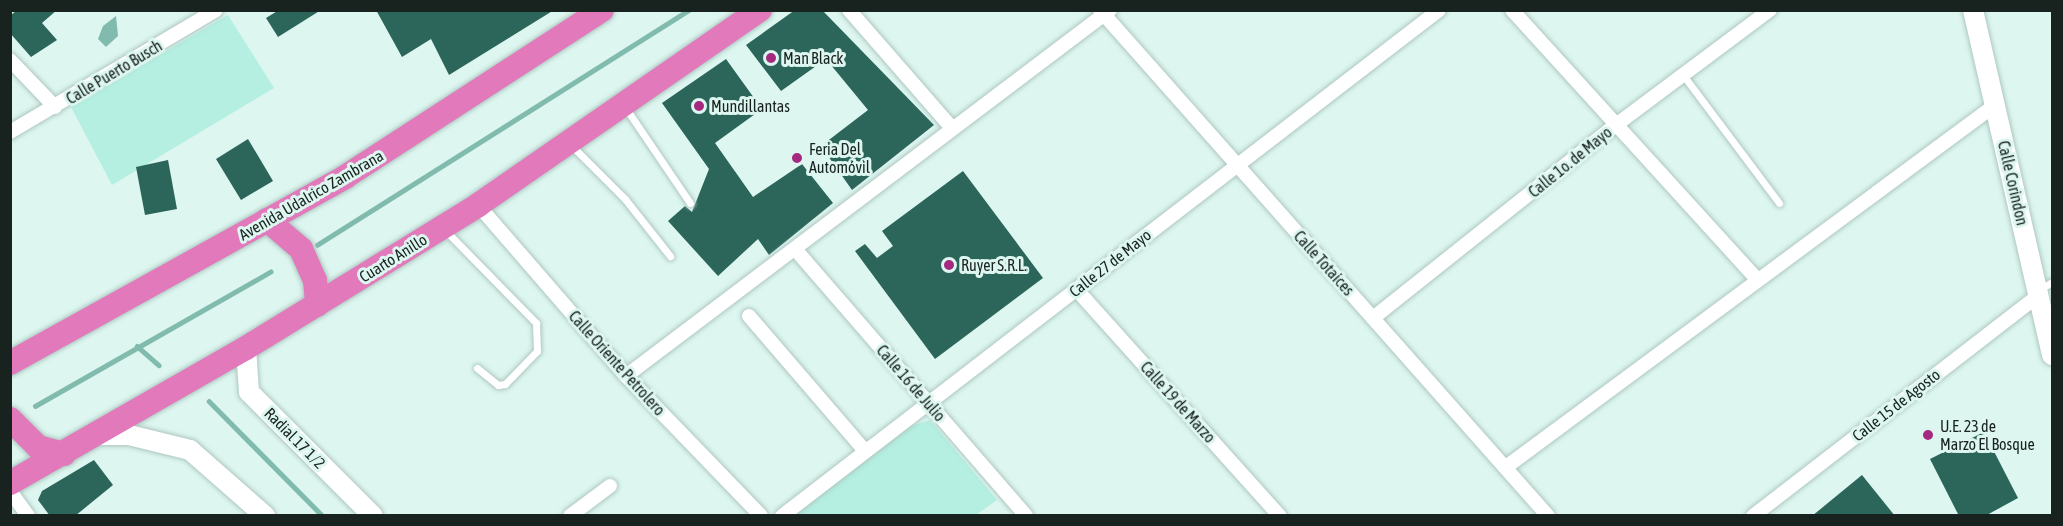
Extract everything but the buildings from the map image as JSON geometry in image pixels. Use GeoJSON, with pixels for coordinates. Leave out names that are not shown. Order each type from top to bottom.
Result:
{"type":"FeatureCollection","features":[{"type":"Feature","properties":{"kind":"highway","name":"Avenida Udalrico Zambrana"},"geometry":{"type":"LineString","coordinates":[[10,363],[373,159],[602,10]]}},
{"type":"Feature","properties":{"kind":"highway","name":"Cuarto Anillo"},"geometry":{"type":"LineString","coordinates":[[10,483],[98,435],[246,348],[478,206],[760,10]]}},
{"type":"Feature","properties":{"kind":"highway"},"geometry":{"type":"LineString","coordinates":[[267,220],[292,238],[315,280],[317,305]]}},
{"type":"Feature","properties":{"kind":"highway"},"geometry":{"type":"LineString","coordinates":[[10,419],[38,447],[64,453]]}},
{"type":"Feature","properties":{"kind":"main road","name":"Calle Corindon"},"geometry":{"type":"LineString","coordinates":[[1973,10],[2043,289],[2052,355]]}},
{"type":"Feature","properties":{"kind":"main road","name":"Radial 17 1/2"},"geometry":{"type":"LineString","coordinates":[[246,348],[249,392],[373,516]]}},
{"type":"Feature","properties":{"kind":"main road"},"geometry":{"type":"LineString","coordinates":[[98,435],[139,436],[190,450],[265,516]]}},
{"type":"Feature","properties":{"kind":"street","name":"Calle Puerto Busch"},"geometry":{"type":"LineString","coordinates":[[10,132],[216,10]]}},
{"type":"Feature","properties":{"kind":"street"},"geometry":{"type":"LineString","coordinates":[[849,10],[952,128]]}},
{"type":"Feature","properties":{"kind":"street","name":"Calle 27 de Mayo"},"geometry":{"type":"LineString","coordinates":[[782,516],[1438,10]]}},
{"type":"Feature","properties":{"kind":"street"},"geometry":{"type":"LineString","coordinates":[[1512,10],[1756,278]]}},
{"type":"Feature","properties":{"kind":"street","name":"Calle 1o. de Mayo"},"geometry":{"type":"LineString","coordinates":[[1373,318],[1616,125],[1770,10]]}},
{"type":"Feature","properties":{"kind":"street"},"geometry":{"type":"LineString","coordinates":[[627,376],[1105,12]]}},
{"type":"Feature","properties":{"kind":"street","name":"Calle Totaíces"},"geometry":{"type":"LineString","coordinates":[[1105,12],[1237,165],[1548,516]]}},
{"type":"Feature","properties":{"kind":"street"},"geometry":{"type":"LineString","coordinates":[[10,60],[55,107]]}},
{"type":"Feature","properties":{"kind":"street"},"geometry":{"type":"LineString","coordinates":[[1506,467],[1756,278],[1995,105]]}},
{"type":"Feature","properties":{"kind":"street","name":"Calle Oriente Petrolero"},"geometry":{"type":"LineString","coordinates":[[478,206],[627,376],[761,516]]}},
{"type":"Feature","properties":{"kind":"street","name":"Calle 16 de Julio"},"geometry":{"type":"LineString","coordinates":[[795,249],[1026,516]]}},
{"type":"Feature","properties":{"kind":"street","name":"Calle 19 de Marzo"},"geometry":{"type":"LineString","coordinates":[[1076,289],[1280,516]]}},
{"type":"Feature","properties":{"kind":"street","name":"Calle 15 de Agosto"},"geometry":{"type":"LineString","coordinates":[[1753,516],[2043,289]]}},
{"type":"Feature","properties":{"kind":"street"},"geometry":{"type":"LineString","coordinates":[[749,316],[865,451]]}},
{"type":"Feature","properties":{"kind":"street"},"geometry":{"type":"LineString","coordinates":[[570,516],[610,486]]}},
{"type":"Feature","properties":{"kind":"street"},"geometry":{"type":"LineString","coordinates":[[10,491],[28,516]]}},
{"type":"Feature","properties":{"kind":"lane"},"geometry":{"type":"LineString","coordinates":[[1683,75],[1779,202]]}},
{"type":"Feature","properties":{"kind":"lane"},"geometry":{"type":"LineString","coordinates":[[624,105],[690,203]]}},
{"type":"Feature","properties":{"kind":"lane"},"geometry":{"type":"LineString","coordinates":[[570,144],[625,199],[670,256]]}},
{"type":"Feature","properties":{"kind":"lane"},"geometry":{"type":"LineString","coordinates":[[442,227],[536,323],[537,351],[505,384],[498,385],[477,368]]}},
{"type":"Feature","properties":{"kind":"shaded area"},"geometry":{"type":"Polygon","coordinates":[[[228,15],[274,88],[112,185],[71,107],[228,15]]]}},
{"type":"Feature","properties":{"kind":"shaded area"},"geometry":{"type":"Polygon","coordinates":[[[116,16],[118,36],[106,47],[98,39],[103,26],[116,16]]]}},
{"type":"Feature","properties":{"kind":"shaded area"},"geometry":{"type":"Polygon","coordinates":[[[930,420],[997,500],[976,515],[793,516],[911,426],[930,420]]]}},
{"type":"Feature","properties":{"kind":"waterway"},"geometry":{"type":"LineString","coordinates":[[317,245],[689,10]]}},
{"type":"Feature","properties":{"kind":"waterway"},"geometry":{"type":"LineString","coordinates":[[35,406],[270,272]]}},
{"type":"Feature","properties":{"kind":"waterway"},"geometry":{"type":"LineString","coordinates":[[137,346],[159,365]]}},
{"type":"Feature","properties":{"kind":"waterway"},"geometry":{"type":"LineString","coordinates":[[209,401],[323,516]]}},
{"type":"Feature","properties":{"kind":"place","name":"Man Black"},"geometry":{"type":"Point","coordinates":[771,58]}},
{"type":"Feature","properties":{"kind":"place","name":"Mundillantas"},"geometry":{"type":"Point","coordinates":[699,106]}},
{"type":"Feature","properties":{"kind":"place","name":"Feria Del Automóvil"},"geometry":{"type":"Point","coordinates":[797,158]}},
{"type":"Feature","properties":{"kind":"place","name":"Ruyer S.R.L."},"geometry":{"type":"Point","coordinates":[949,265]}},
{"type":"Feature","properties":{"kind":"place","name":"U.E. 23 de Marzo El Bosque"},"geometry":{"type":"Point","coordinates":[1928,435]}}]}
